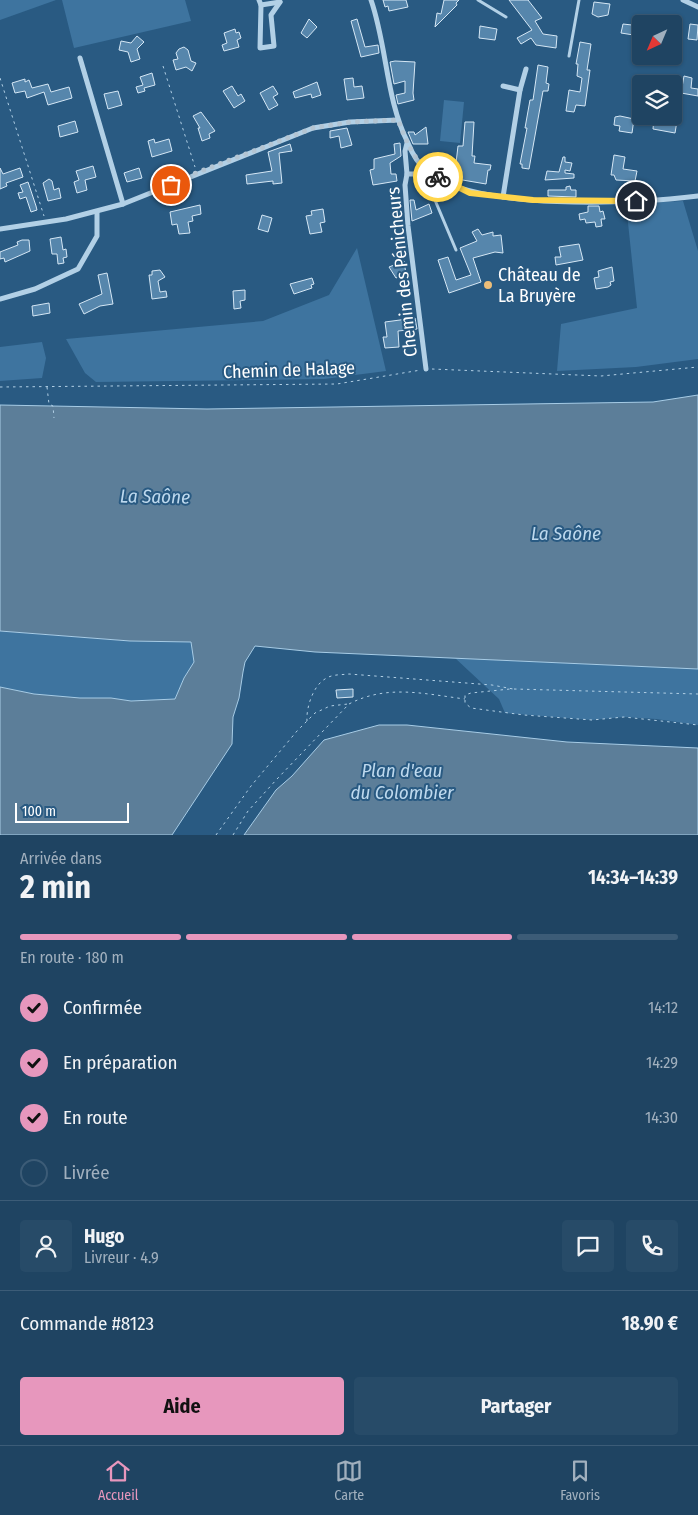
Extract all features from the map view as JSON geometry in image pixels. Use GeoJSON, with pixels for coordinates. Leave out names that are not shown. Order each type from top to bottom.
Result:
{"type":"FeatureCollection","features":[{"type":"Feature","properties":{"kind":"street"},"geometry":{"type":"LineString","coordinates":[[371,0],[385,51],[398,120],[407,143],[426,173]]}},
{"type":"Feature","properties":{"kind":"street"},"geometry":{"type":"LineString","coordinates":[[684,0],[698,7]]}},
{"type":"Feature","properties":{"kind":"street"},"geometry":{"type":"LineString","coordinates":[[281,1],[271,15],[274,46],[260,48],[260,2],[281,1]]}},
{"type":"Feature","properties":{"kind":"street"},"geometry":{"type":"LineString","coordinates":[[80,58],[123,204]]}},
{"type":"Feature","properties":{"kind":"street"},"geometry":{"type":"LineString","coordinates":[[503,197],[520,90],[526,69]]}},
{"type":"Feature","properties":{"kind":"street"},"geometry":{"type":"LineString","coordinates":[[503,86],[520,90]]}},
{"type":"Feature","properties":{"kind":"street"},"geometry":{"type":"LineString","coordinates":[[0,228],[46,222],[97,212],[123,204],[158,192],[196,173],[313,128],[350,122],[398,120]]}},
{"type":"Feature","properties":{"kind":"street","name":"Chemin des Pénicheurs"},"geometry":{"type":"LineString","coordinates":[[407,143],[405,151],[407,174],[404,185],[426,369]]}},
{"type":"Feature","properties":{"kind":"street"},"geometry":{"type":"LineString","coordinates":[[407,174],[426,173],[470,193],[558,202],[618,202],[698,196]]}},
{"type":"Feature","properties":{"kind":"street"},"geometry":{"type":"LineString","coordinates":[[0,299],[35,289],[78,269],[97,236],[97,212]]}},
{"type":"Feature","properties":{"kind":"lane"},"geometry":{"type":"LineString","coordinates":[[478,0],[506,17]]}},
{"type":"Feature","properties":{"kind":"lane"},"geometry":{"type":"LineString","coordinates":[[569,56],[579,0]]}},
{"type":"Feature","properties":{"kind":"lane"},"geometry":{"type":"LineString","coordinates":[[426,173],[456,250]]}},
{"type":"Feature","properties":{"kind":"path"},"geometry":{"type":"LineString","coordinates":[[163,66],[196,173]]}},
{"type":"Feature","properties":{"kind":"path"},"geometry":{"type":"LineString","coordinates":[[0,78],[24,148],[46,222]]}},
{"type":"Feature","properties":{"kind":"path","name":"Chemin de Halage"},"geometry":{"type":"LineString","coordinates":[[0,387],[337,384],[426,369],[601,376],[698,367]]}},
{"type":"Feature","properties":{"kind":"path"},"geometry":{"type":"LineString","coordinates":[[47,387],[48,404],[53,406],[54,418]]}},
{"type":"Feature","properties":{"kind":"path"},"geometry":{"type":"LineString","coordinates":[[307,721],[308,708],[317,688],[324,679],[348,674],[464,682],[514,689],[698,694]]}},
{"type":"Feature","properties":{"kind":"path"},"geometry":{"type":"LineString","coordinates":[[514,689],[471,693],[466,695],[465,703],[471,708],[505,713],[592,720],[656,719],[698,725]]}},
{"type":"Feature","properties":{"kind":"path"},"geometry":{"type":"LineString","coordinates":[[216,835],[251,786],[315,713],[330,706],[349,704],[364,697],[397,690],[465,699]]}},
{"type":"Feature","properties":{"kind":"path"},"geometry":{"type":"LineString","coordinates":[[233,835],[248,811],[349,704]]}},
{"type":"Feature","properties":{"kind":"shaded area"},"geometry":{"type":"Polygon","coordinates":[[[0,0],[56,0],[0,20],[0,0]]]}},
{"type":"Feature","properties":{"kind":"shaded area"},"geometry":{"type":"Polygon","coordinates":[[[62,0],[185,0],[191,21],[74,48],[62,0]]]}},
{"type":"Feature","properties":{"kind":"shaded area"},"geometry":{"type":"Polygon","coordinates":[[[444,100],[464,102],[460,143],[440,141],[444,100]]]}},
{"type":"Feature","properties":{"kind":"shaded area"},"geometry":{"type":"Polygon","coordinates":[[[683,201],[698,251],[698,359],[636,367],[557,371],[561,324],[637,308],[626,204],[683,201]]]}},
{"type":"Feature","properties":{"kind":"shaded area"},"geometry":{"type":"Polygon","coordinates":[[[357,248],[386,371],[324,379],[96,382],[85,373],[66,339],[263,321],[329,295],[357,248]]]}},
{"type":"Feature","properties":{"kind":"shaded area"},"geometry":{"type":"Polygon","coordinates":[[[42,342],[46,358],[42,378],[0,381],[0,347],[42,342]]]}},
{"type":"Feature","properties":{"kind":"shaded area"},"geometry":{"type":"Polygon","coordinates":[[[0,631],[130,641],[192,642],[194,662],[184,678],[175,699],[131,701],[111,698],[80,698],[34,694],[0,687],[0,631]]]}},
{"type":"Feature","properties":{"kind":"shaded area"},"geometry":{"type":"Polygon","coordinates":[[[455,658],[698,669],[698,725],[624,717],[592,720],[505,713],[499,699],[455,658]]]}},
{"type":"Feature","properties":{"kind":"water","name":"La Saône"},"geometry":{"type":"Polygon","coordinates":[[[698,395],[698,669],[315,652],[255,646],[245,662],[239,698],[233,717],[232,744],[172,835],[0,835],[0,687],[34,694],[80,698],[111,698],[131,701],[175,699],[184,678],[194,662],[191,642],[130,641],[0,631],[0,405],[207,409],[653,402],[698,395]]]}},
{"type":"Feature","properties":{"kind":"water","name":"Plan d'eau du Colombier"},"geometry":{"type":"Polygon","coordinates":[[[379,725],[407,725],[567,742],[698,748],[698,835],[244,835],[276,790],[292,776],[324,740],[379,725]]]}},
{"type":"Feature","properties":{"kind":"building"},"geometry":{"type":"Polygon","coordinates":[[[383,0],[406,0],[408,7],[389,11],[388,6],[385,7],[383,0]]]}},
{"type":"Feature","properties":{"kind":"building"},"geometry":{"type":"Polygon","coordinates":[[[444,0],[459,0],[456,3],[457,5],[435,27],[437,13],[441,14],[444,0]]]}},
{"type":"Feature","properties":{"kind":"building"},"geometry":{"type":"Polygon","coordinates":[[[509,0],[528,0],[542,18],[535,21],[543,34],[557,36],[556,48],[536,45],[531,38],[521,44],[517,38],[532,30],[509,0]]]}},
{"type":"Feature","properties":{"kind":"building"},"geometry":{"type":"Polygon","coordinates":[[[594,2],[610,4],[608,15],[598,17],[592,14],[594,2]]]}},
{"type":"Feature","properties":{"kind":"building"},"geometry":{"type":"Polygon","coordinates":[[[309,19],[317,27],[307,38],[301,33],[309,19]]]}},
{"type":"Feature","properties":{"kind":"building"},"geometry":{"type":"Polygon","coordinates":[[[357,19],[365,47],[378,45],[379,53],[361,57],[351,21],[357,19]]]}},
{"type":"Feature","properties":{"kind":"building"},"geometry":{"type":"Polygon","coordinates":[[[623,24],[632,25],[632,35],[621,33],[623,24]]]}},
{"type":"Feature","properties":{"kind":"building"},"geometry":{"type":"Polygon","coordinates":[[[690,24],[698,25],[697,40],[688,39],[690,24]]]}},
{"type":"Feature","properties":{"kind":"building"},"geometry":{"type":"Polygon","coordinates":[[[480,26],[497,29],[495,40],[479,38],[480,26]]]}},
{"type":"Feature","properties":{"kind":"building"},"geometry":{"type":"Polygon","coordinates":[[[235,29],[236,33],[239,32],[241,38],[237,40],[239,47],[224,51],[222,45],[227,43],[224,33],[235,29]]]}},
{"type":"Feature","properties":{"kind":"building"},"geometry":{"type":"Polygon","coordinates":[[[137,36],[144,42],[137,49],[140,59],[131,62],[128,52],[119,50],[121,41],[131,43],[137,36]]]}},
{"type":"Feature","properties":{"kind":"building"},"geometry":{"type":"Polygon","coordinates":[[[580,42],[591,44],[587,70],[590,70],[585,106],[576,105],[574,112],[566,111],[569,90],[580,92],[582,78],[577,76],[578,64],[576,64],[580,42]]]}},
{"type":"Feature","properties":{"kind":"building"},"geometry":{"type":"Polygon","coordinates":[[[184,47],[188,50],[191,61],[196,63],[192,71],[186,67],[176,70],[173,60],[178,59],[176,53],[184,47]]]}},
{"type":"Feature","properties":{"kind":"building"},"geometry":{"type":"Polygon","coordinates":[[[390,62],[415,62],[414,100],[398,104],[396,95],[405,93],[405,81],[394,84],[390,62]]]}},
{"type":"Feature","properties":{"kind":"building"},"geometry":{"type":"Polygon","coordinates":[[[538,65],[548,67],[546,83],[549,84],[548,91],[543,91],[529,169],[522,168],[522,164],[520,164],[530,100],[533,100],[538,65]]]}},
{"type":"Feature","properties":{"kind":"building"},"geometry":{"type":"Polygon","coordinates":[[[152,73],[155,85],[144,88],[145,91],[138,93],[136,87],[143,85],[140,77],[152,73]]]}},
{"type":"Feature","properties":{"kind":"building"},"geometry":{"type":"Polygon","coordinates":[[[684,76],[692,78],[691,88],[698,89],[698,96],[682,93],[684,76]]]}},
{"type":"Feature","properties":{"kind":"building"},"geometry":{"type":"Polygon","coordinates":[[[353,78],[354,87],[362,86],[364,98],[347,100],[344,79],[353,78]]]}},
{"type":"Feature","properties":{"kind":"building"},"geometry":{"type":"Polygon","coordinates":[[[25,79],[25,82],[29,80],[32,88],[48,84],[51,92],[69,87],[72,98],[48,105],[44,92],[27,98],[25,91],[15,93],[12,83],[25,79]]]}},
{"type":"Feature","properties":{"kind":"building"},"geometry":{"type":"Polygon","coordinates":[[[317,82],[321,95],[312,98],[311,94],[295,98],[293,92],[317,82]]]}},
{"type":"Feature","properties":{"kind":"building"},"geometry":{"type":"Polygon","coordinates":[[[232,86],[238,96],[241,94],[245,101],[234,108],[223,91],[232,86]]]}},
{"type":"Feature","properties":{"kind":"building"},"geometry":{"type":"Polygon","coordinates":[[[273,86],[278,94],[273,97],[278,105],[269,110],[260,93],[273,86]]]}},
{"type":"Feature","properties":{"kind":"building"},"geometry":{"type":"Polygon","coordinates":[[[118,91],[122,105],[108,109],[104,94],[118,91]]]}},
{"type":"Feature","properties":{"kind":"building"},"geometry":{"type":"Polygon","coordinates":[[[201,112],[215,131],[209,134],[210,138],[202,141],[198,128],[200,128],[193,116],[201,112]]]}},
{"type":"Feature","properties":{"kind":"building"},"geometry":{"type":"Polygon","coordinates":[[[615,117],[632,119],[632,133],[619,131],[620,126],[614,125],[615,117]]]}},
{"type":"Feature","properties":{"kind":"building"},"geometry":{"type":"Polygon","coordinates":[[[75,121],[78,132],[60,137],[58,126],[75,121]]]}},
{"type":"Feature","properties":{"kind":"building"},"geometry":{"type":"Polygon","coordinates":[[[465,122],[474,122],[472,156],[475,156],[474,163],[491,165],[490,170],[488,170],[486,184],[445,177],[434,170],[435,164],[440,162],[456,163],[458,146],[463,146],[465,122]]]}},
{"type":"Feature","properties":{"kind":"building"},"geometry":{"type":"Polygon","coordinates":[[[653,125],[676,125],[675,133],[653,129],[653,125]]]}},
{"type":"Feature","properties":{"kind":"building"},"geometry":{"type":"Polygon","coordinates":[[[426,127],[428,144],[413,144],[408,132],[414,132],[415,135],[426,127]]]}},
{"type":"Feature","properties":{"kind":"building"},"geometry":{"type":"Polygon","coordinates":[[[347,128],[352,145],[341,148],[339,136],[330,138],[330,131],[347,128]]]}},
{"type":"Feature","properties":{"kind":"building"},"geometry":{"type":"Polygon","coordinates":[[[154,139],[155,143],[169,139],[172,151],[152,157],[148,141],[154,139]]]}},
{"type":"Feature","properties":{"kind":"building"},"geometry":{"type":"Polygon","coordinates":[[[400,143],[401,156],[390,163],[391,174],[396,174],[397,181],[373,185],[370,170],[374,169],[374,159],[395,154],[394,144],[400,143]]]}},
{"type":"Feature","properties":{"kind":"building"},"geometry":{"type":"Polygon","coordinates":[[[290,144],[292,151],[279,153],[282,183],[273,184],[273,181],[247,184],[246,175],[272,171],[268,152],[290,144]]]}},
{"type":"Feature","properties":{"kind":"building"},"geometry":{"type":"Polygon","coordinates":[[[614,155],[625,157],[623,169],[637,171],[635,181],[616,180],[614,175],[611,175],[614,155]]]}},
{"type":"Feature","properties":{"kind":"building"},"geometry":{"type":"Polygon","coordinates":[[[563,157],[565,157],[565,162],[572,163],[570,171],[565,170],[565,173],[574,174],[574,178],[545,180],[547,171],[559,172],[563,157]]]}},
{"type":"Feature","properties":{"kind":"building"},"geometry":{"type":"Polygon","coordinates":[[[93,166],[96,177],[85,180],[87,190],[77,193],[74,182],[79,180],[76,171],[93,166]]]}},
{"type":"Feature","properties":{"kind":"building"},"geometry":{"type":"Polygon","coordinates":[[[0,168],[3,174],[20,168],[23,177],[6,183],[7,186],[0,189],[0,168]]]}},
{"type":"Feature","properties":{"kind":"building"},"geometry":{"type":"Polygon","coordinates":[[[139,168],[142,178],[127,182],[124,173],[139,168]]]}},
{"type":"Feature","properties":{"kind":"building"},"geometry":{"type":"Polygon","coordinates":[[[49,179],[52,181],[54,190],[59,188],[61,198],[48,201],[43,183],[49,179]]]}},
{"type":"Feature","properties":{"kind":"building"},"geometry":{"type":"Polygon","coordinates":[[[28,182],[37,210],[31,212],[26,197],[20,199],[18,193],[23,192],[20,185],[28,182]]]}},
{"type":"Feature","properties":{"kind":"building"},"geometry":{"type":"Polygon","coordinates":[[[570,186],[571,190],[576,190],[576,197],[548,196],[548,190],[566,190],[566,187],[570,186]]]}},
{"type":"Feature","properties":{"kind":"building"},"geometry":{"type":"Polygon","coordinates":[[[410,200],[414,200],[416,210],[429,204],[432,213],[412,221],[410,200]]]}},
{"type":"Feature","properties":{"kind":"building"},"geometry":{"type":"Polygon","coordinates":[[[200,205],[201,214],[192,216],[193,221],[188,222],[190,233],[179,234],[177,224],[172,225],[170,212],[200,205]]]}},
{"type":"Feature","properties":{"kind":"building"},"geometry":{"type":"Polygon","coordinates":[[[588,206],[599,206],[600,212],[603,211],[605,219],[601,219],[602,226],[596,227],[595,222],[586,223],[585,219],[580,220],[579,214],[588,212],[588,206]]]}},
{"type":"Feature","properties":{"kind":"building"},"geometry":{"type":"Polygon","coordinates":[[[323,209],[325,222],[320,223],[322,232],[310,234],[306,216],[312,215],[311,211],[323,209]]]}},
{"type":"Feature","properties":{"kind":"building"},"geometry":{"type":"Polygon","coordinates":[[[262,215],[272,218],[268,232],[258,229],[262,215]]]}},
{"type":"Feature","properties":{"kind":"building"},"geometry":{"type":"Polygon","coordinates":[[[478,229],[482,235],[493,232],[493,236],[501,235],[503,253],[495,252],[473,258],[481,282],[449,293],[438,260],[448,257],[456,280],[471,275],[460,248],[477,241],[472,232],[478,229]]]}},
{"type":"Feature","properties":{"kind":"building"},"geometry":{"type":"Polygon","coordinates":[[[61,237],[63,250],[66,249],[67,257],[63,258],[64,263],[58,264],[57,254],[52,254],[50,239],[61,237]]]}},
{"type":"Feature","properties":{"kind":"building"},"geometry":{"type":"Polygon","coordinates":[[[29,240],[30,251],[5,262],[4,258],[0,259],[0,252],[18,245],[17,242],[29,240]]]}},
{"type":"Feature","properties":{"kind":"building"},"geometry":{"type":"Polygon","coordinates":[[[579,244],[583,260],[556,265],[555,257],[561,257],[559,247],[579,244]]]}},
{"type":"Feature","properties":{"kind":"building"},"geometry":{"type":"Polygon","coordinates":[[[404,261],[406,274],[396,278],[389,267],[404,261]]]}},
{"type":"Feature","properties":{"kind":"building"},"geometry":{"type":"Polygon","coordinates":[[[612,267],[614,281],[610,282],[611,285],[608,287],[596,289],[594,278],[599,277],[598,271],[612,267]]]}},
{"type":"Feature","properties":{"kind":"building"},"geometry":{"type":"Polygon","coordinates":[[[160,270],[165,277],[158,281],[160,292],[166,291],[167,297],[152,299],[149,275],[152,275],[152,271],[160,270]]]}},
{"type":"Feature","properties":{"kind":"building"},"geometry":{"type":"Polygon","coordinates":[[[107,273],[113,304],[100,306],[84,314],[79,304],[102,294],[98,275],[107,273]]]}},
{"type":"Feature","properties":{"kind":"building"},"geometry":{"type":"Polygon","coordinates":[[[312,278],[314,284],[311,285],[312,288],[294,294],[290,284],[312,278]]]}},
{"type":"Feature","properties":{"kind":"building"},"geometry":{"type":"Polygon","coordinates":[[[245,290],[245,300],[240,301],[241,308],[234,309],[233,291],[245,290]]]}},
{"type":"Feature","properties":{"kind":"building"},"geometry":{"type":"Polygon","coordinates":[[[49,303],[50,313],[33,316],[32,306],[49,303]]]}},
{"type":"Feature","properties":{"kind":"building"},"geometry":{"type":"Polygon","coordinates":[[[415,318],[417,329],[398,331],[399,347],[385,348],[383,337],[387,337],[385,322],[415,318]]]}},
{"type":"Feature","properties":{"kind":"building"},"geometry":{"type":"Polygon","coordinates":[[[353,689],[353,697],[337,698],[336,690],[353,689]]]}},
{"type":"Feature","properties":{"kind":"way so far"},"geometry":{"type":"LineString","coordinates":[[171,185],[196,173],[313,128],[350,122],[398,120],[407,143],[418,162],[428,172],[438,177]]}},
{"type":"Feature","properties":{"kind":"place","name":"Château de La Bruyère"},"geometry":{"type":"Point","coordinates":[488,285]}},
{"type":"Feature","properties":{"kind":"route"},"geometry":{"type":"LineString","coordinates":[[438,177],[470,193],[548,202],[636,201]]}}]}
